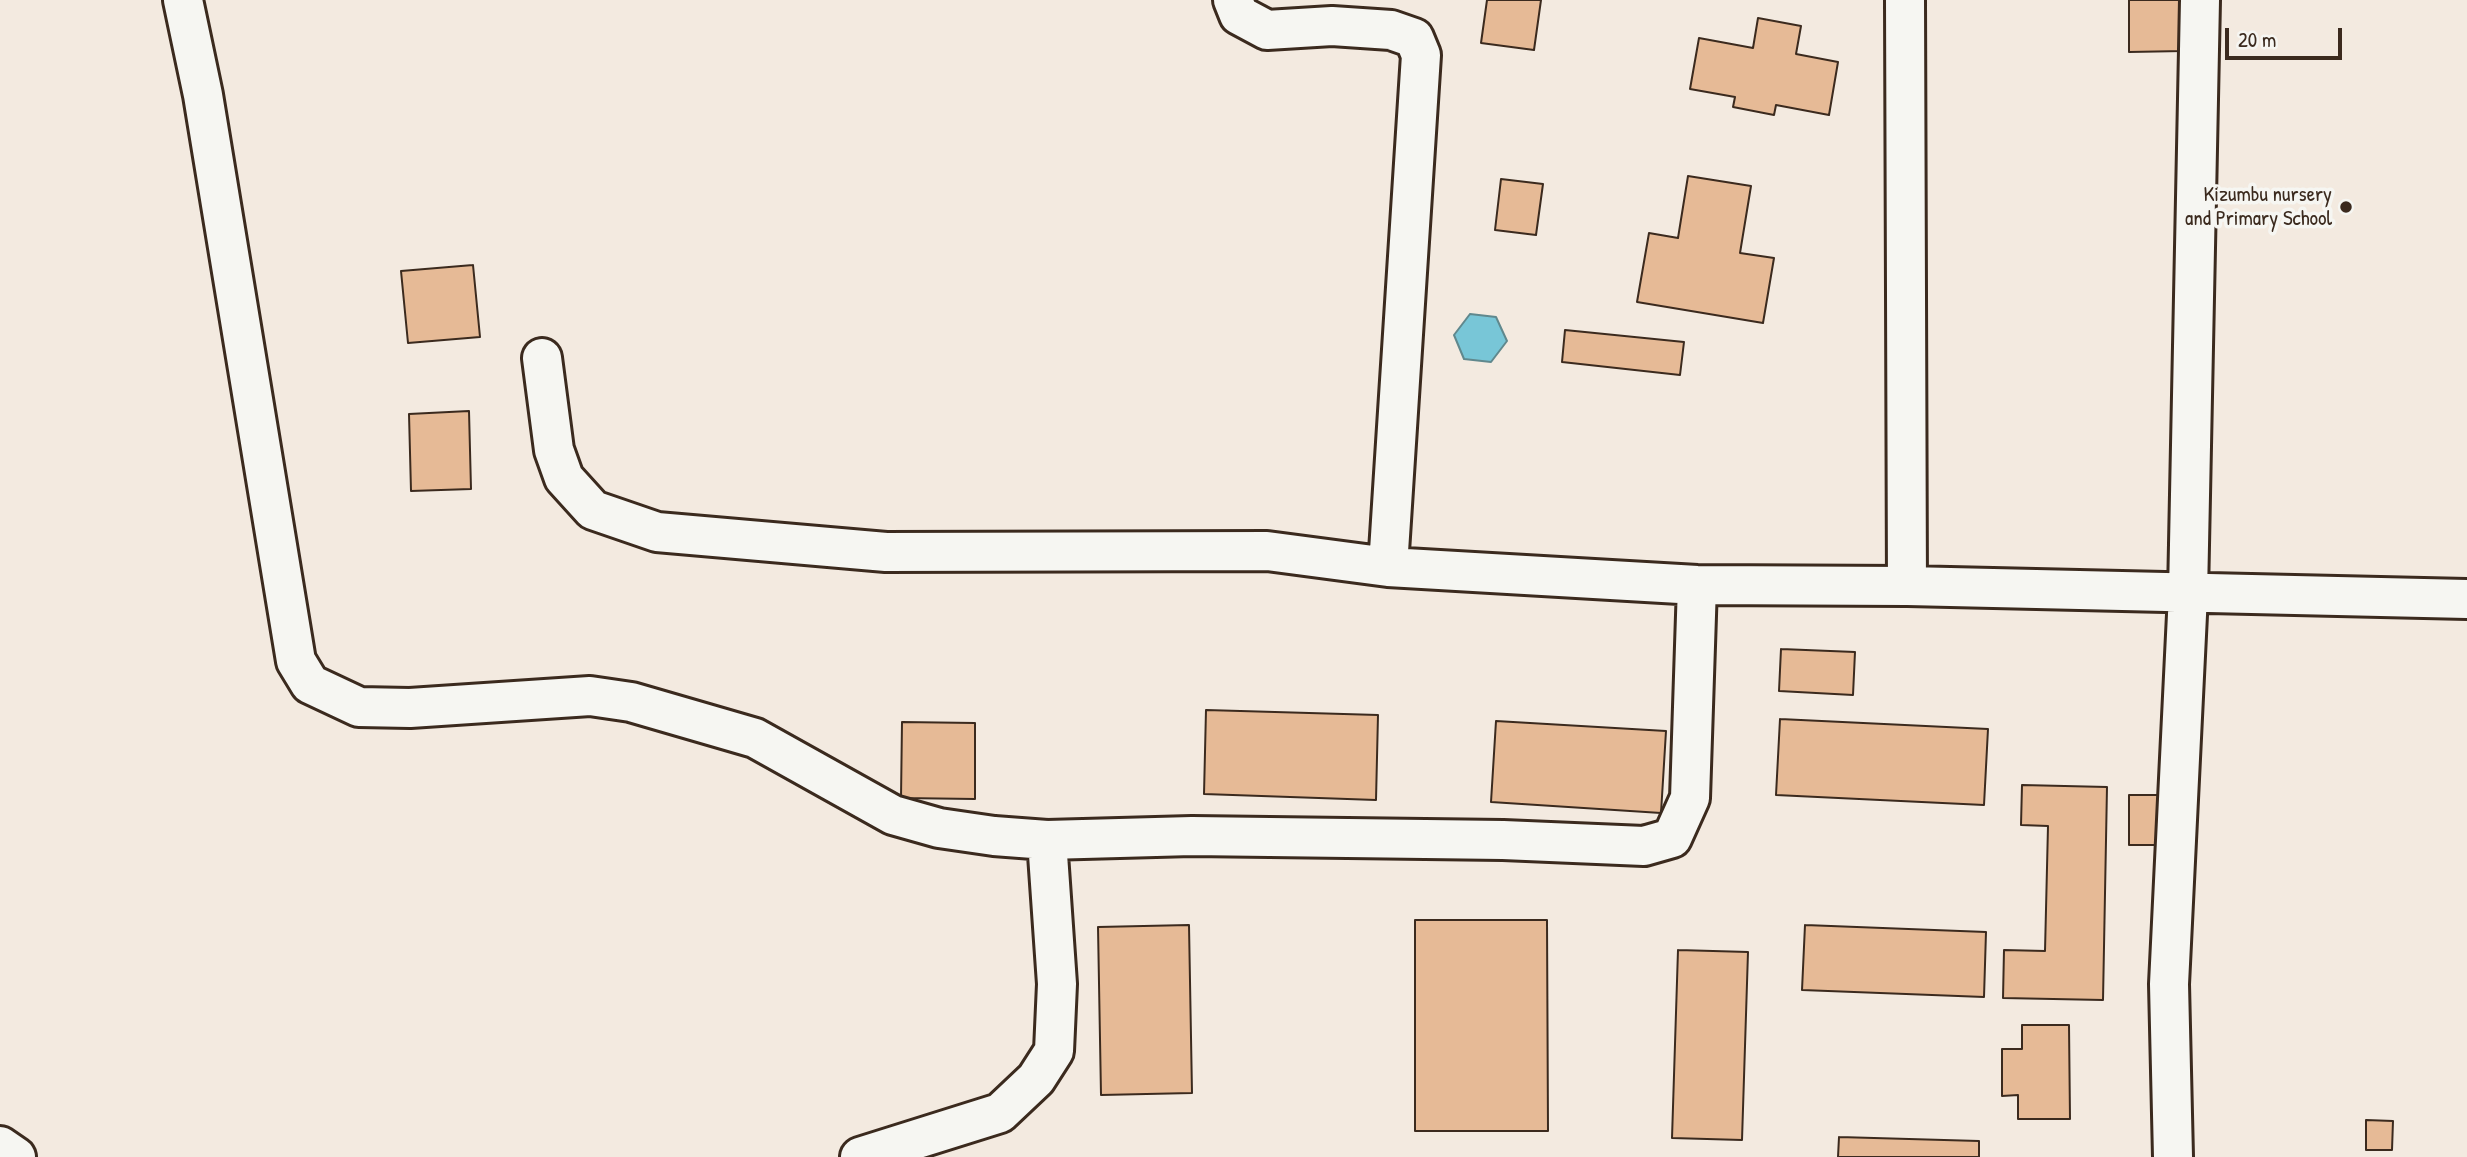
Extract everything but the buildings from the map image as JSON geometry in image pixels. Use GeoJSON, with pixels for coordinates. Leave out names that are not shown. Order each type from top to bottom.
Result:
{"type":"FeatureCollection","features":[{"type":"Feature","properties":{"kind":"street"},"geometry":{"type":"LineString","coordinates":[[183,0],[203,94],[296,661],[310,684],[359,707],[410,708],[590,696],[631,702],[755,738],[893,815],[939,828],[1047,840],[1192,835],[1644,846],[1672,838],[1690,798],[1697,585]]}},
{"type":"Feature","properties":{"kind":"street"},"geometry":{"type":"LineString","coordinates":[[1233,0],[1239,15],[1267,30],[1332,26],[1391,30],[1414,38],[1421,55],[1388,567]]}},
{"type":"Feature","properties":{"kind":"street"},"geometry":{"type":"LineString","coordinates":[[1905,0],[1907,586]]}},
{"type":"Feature","properties":{"kind":"street"},"geometry":{"type":"LineString","coordinates":[[2173,1157],[2169,984],[2189,594],[2200,0]]}},
{"type":"Feature","properties":{"kind":"street"},"geometry":{"type":"LineString","coordinates":[[542,358],[554,450],[564,478],[593,510],[657,532],[886,552],[1267,551],[1388,567],[1697,585],[1907,586],[2467,599]]}},
{"type":"Feature","properties":{"kind":"street"},"geometry":{"type":"LineString","coordinates":[[859,1157],[1000,1113],[1036,1079],[1054,1051],[1057,984],[1047,840]]}},
{"type":"Feature","properties":{"kind":"street"},"geometry":{"type":"LineString","coordinates":[[0,1146],[16,1157]]}},
{"type":"Feature","properties":{"kind":"water"},"geometry":{"type":"Polygon","coordinates":[[[1470,314],[1496,317],[1507,341],[1491,362],[1464,359],[1454,335],[1470,314]]]}},
{"type":"Feature","properties":{"kind":"place","name":"Kizumbu nursery and Primary School"},"geometry":{"type":"Point","coordinates":[2346,207]}}]}
